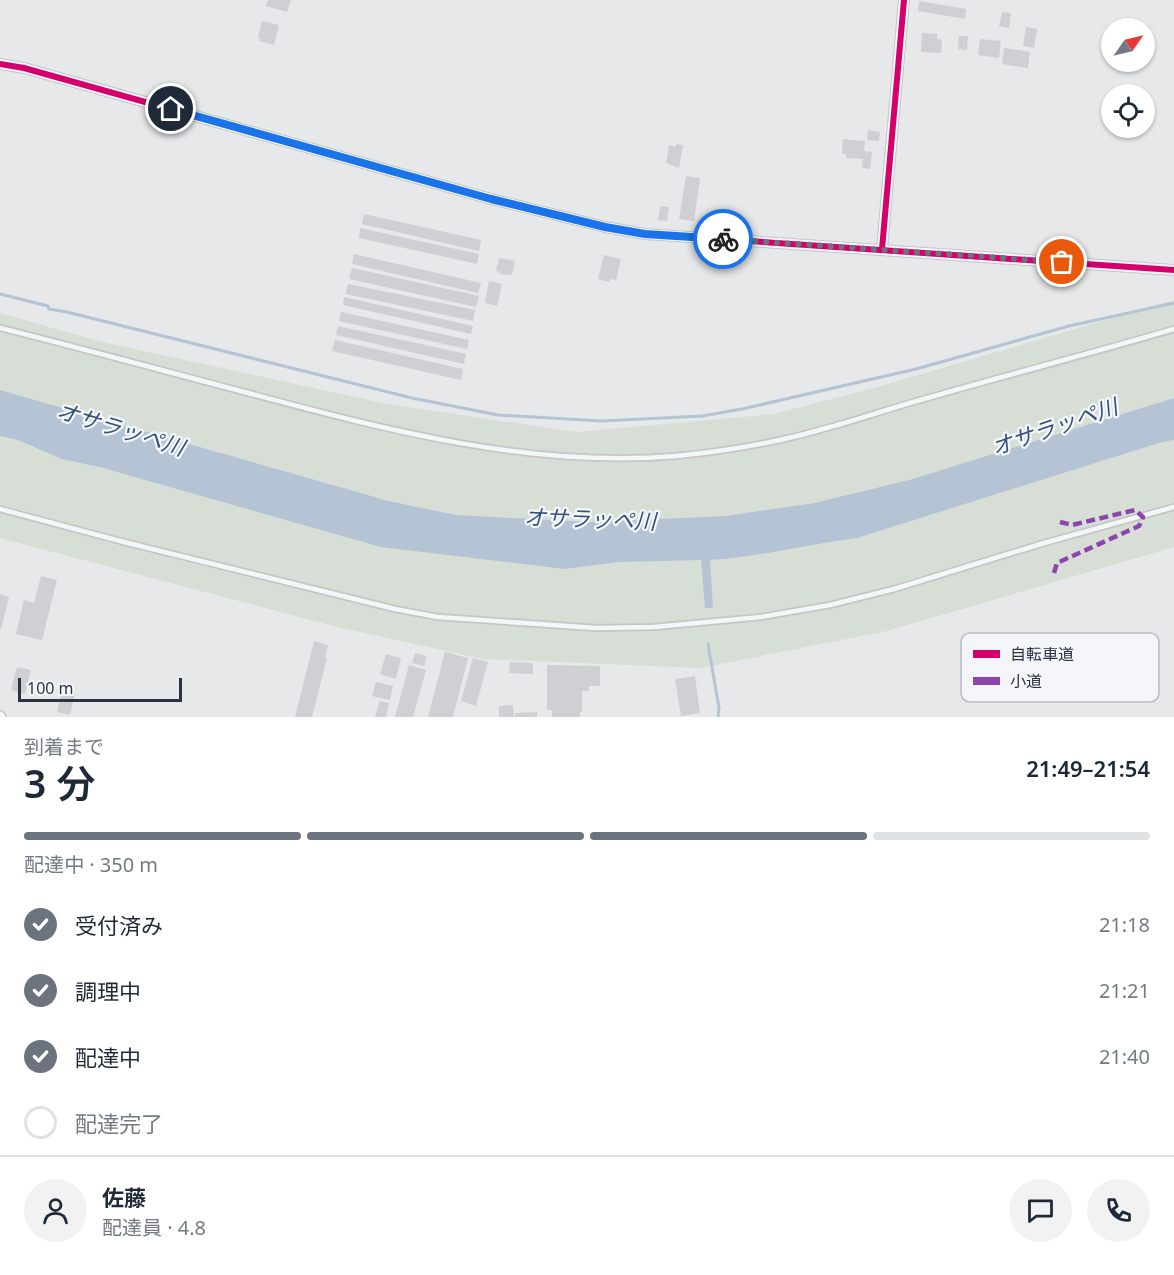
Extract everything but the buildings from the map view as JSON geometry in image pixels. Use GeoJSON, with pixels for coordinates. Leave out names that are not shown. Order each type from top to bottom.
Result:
{"type":"FeatureCollection","features":[{"type":"Feature","properties":{"kind":"street"},"geometry":{"type":"LineString","coordinates":[[882,249],[904,0]]}},
{"type":"Feature","properties":{"kind":"street"},"geometry":{"type":"LineString","coordinates":[[0,64],[35,71],[491,199],[605,227],[645,234],[1174,270]]}},
{"type":"Feature","properties":{"kind":"lane"},"geometry":{"type":"LineString","coordinates":[[0,328],[348,420],[433,439],[520,452],[585,457],[704,453],[750,447],[830,428],[922,399],[1174,329]]}},
{"type":"Feature","properties":{"kind":"lane"},"geometry":{"type":"LineString","coordinates":[[0,509],[395,609],[438,617],[596,628],[654,627],[761,617],[831,605],[894,589],[1044,543],[1174,507]]}},
{"type":"Feature","properties":{"kind":"shaded area"},"geometry":{"type":"Polygon","coordinates":[[[1174,300],[1174,398],[909,480],[814,503],[725,516],[590,522],[456,515],[389,501],[0,390],[0,313],[98,341],[387,404],[577,432],[774,414],[874,388],[1174,300]]]}},
{"type":"Feature","properties":{"kind":"shaded area"},"geometry":{"type":"Polygon","coordinates":[[[0,436],[18,440],[61,459],[565,569],[857,538],[1174,440],[1174,547],[887,631],[701,668],[483,659],[337,627],[0,538],[0,436]]]}},
{"type":"Feature","properties":{"kind":"water","name":"オサラッペ川"},"geometry":{"type":"Polygon","coordinates":[[[0,390],[389,501],[456,515],[590,522],[725,516],[814,503],[909,480],[1174,398],[1174,440],[857,538],[710,560],[713,608],[705,608],[701,560],[619,562],[565,569],[381,547],[103,468],[61,459],[18,440],[0,436],[0,390]]]}},
{"type":"Feature","properties":{"kind":"waterway"},"geometry":{"type":"LineString","coordinates":[[0,294],[48,306],[49,309],[412,398],[498,415],[602,421],[702,416],[742,409],[916,369],[1069,326],[1174,303]]}},
{"type":"Feature","properties":{"kind":"waterway"},"geometry":{"type":"LineString","coordinates":[[708,644],[719,708],[718,717]]}},
{"type":"Feature","properties":{"kind":"marked path"},"geometry":{"type":"LineString","coordinates":[[1054,573],[1057,563],[1139,526],[1143,517],[1135,510],[1072,525],[1056,521]]}},
{"type":"Feature","properties":{"kind":"cycle path"},"geometry":{"type":"LineString","coordinates":[[882,249],[904,0]]}},
{"type":"Feature","properties":{"kind":"cycle path"},"geometry":{"type":"LineString","coordinates":[[0,64],[24,68],[491,199],[605,227],[645,234],[1174,270]]}},
{"type":"Feature","properties":{"kind":"way so far"},"geometry":{"type":"LineString","coordinates":[[723,239],[1062,262]]}},
{"type":"Feature","properties":{"kind":"route"},"geometry":{"type":"LineString","coordinates":[[171,109],[491,199],[605,227],[645,234],[723,239]]}}]}
